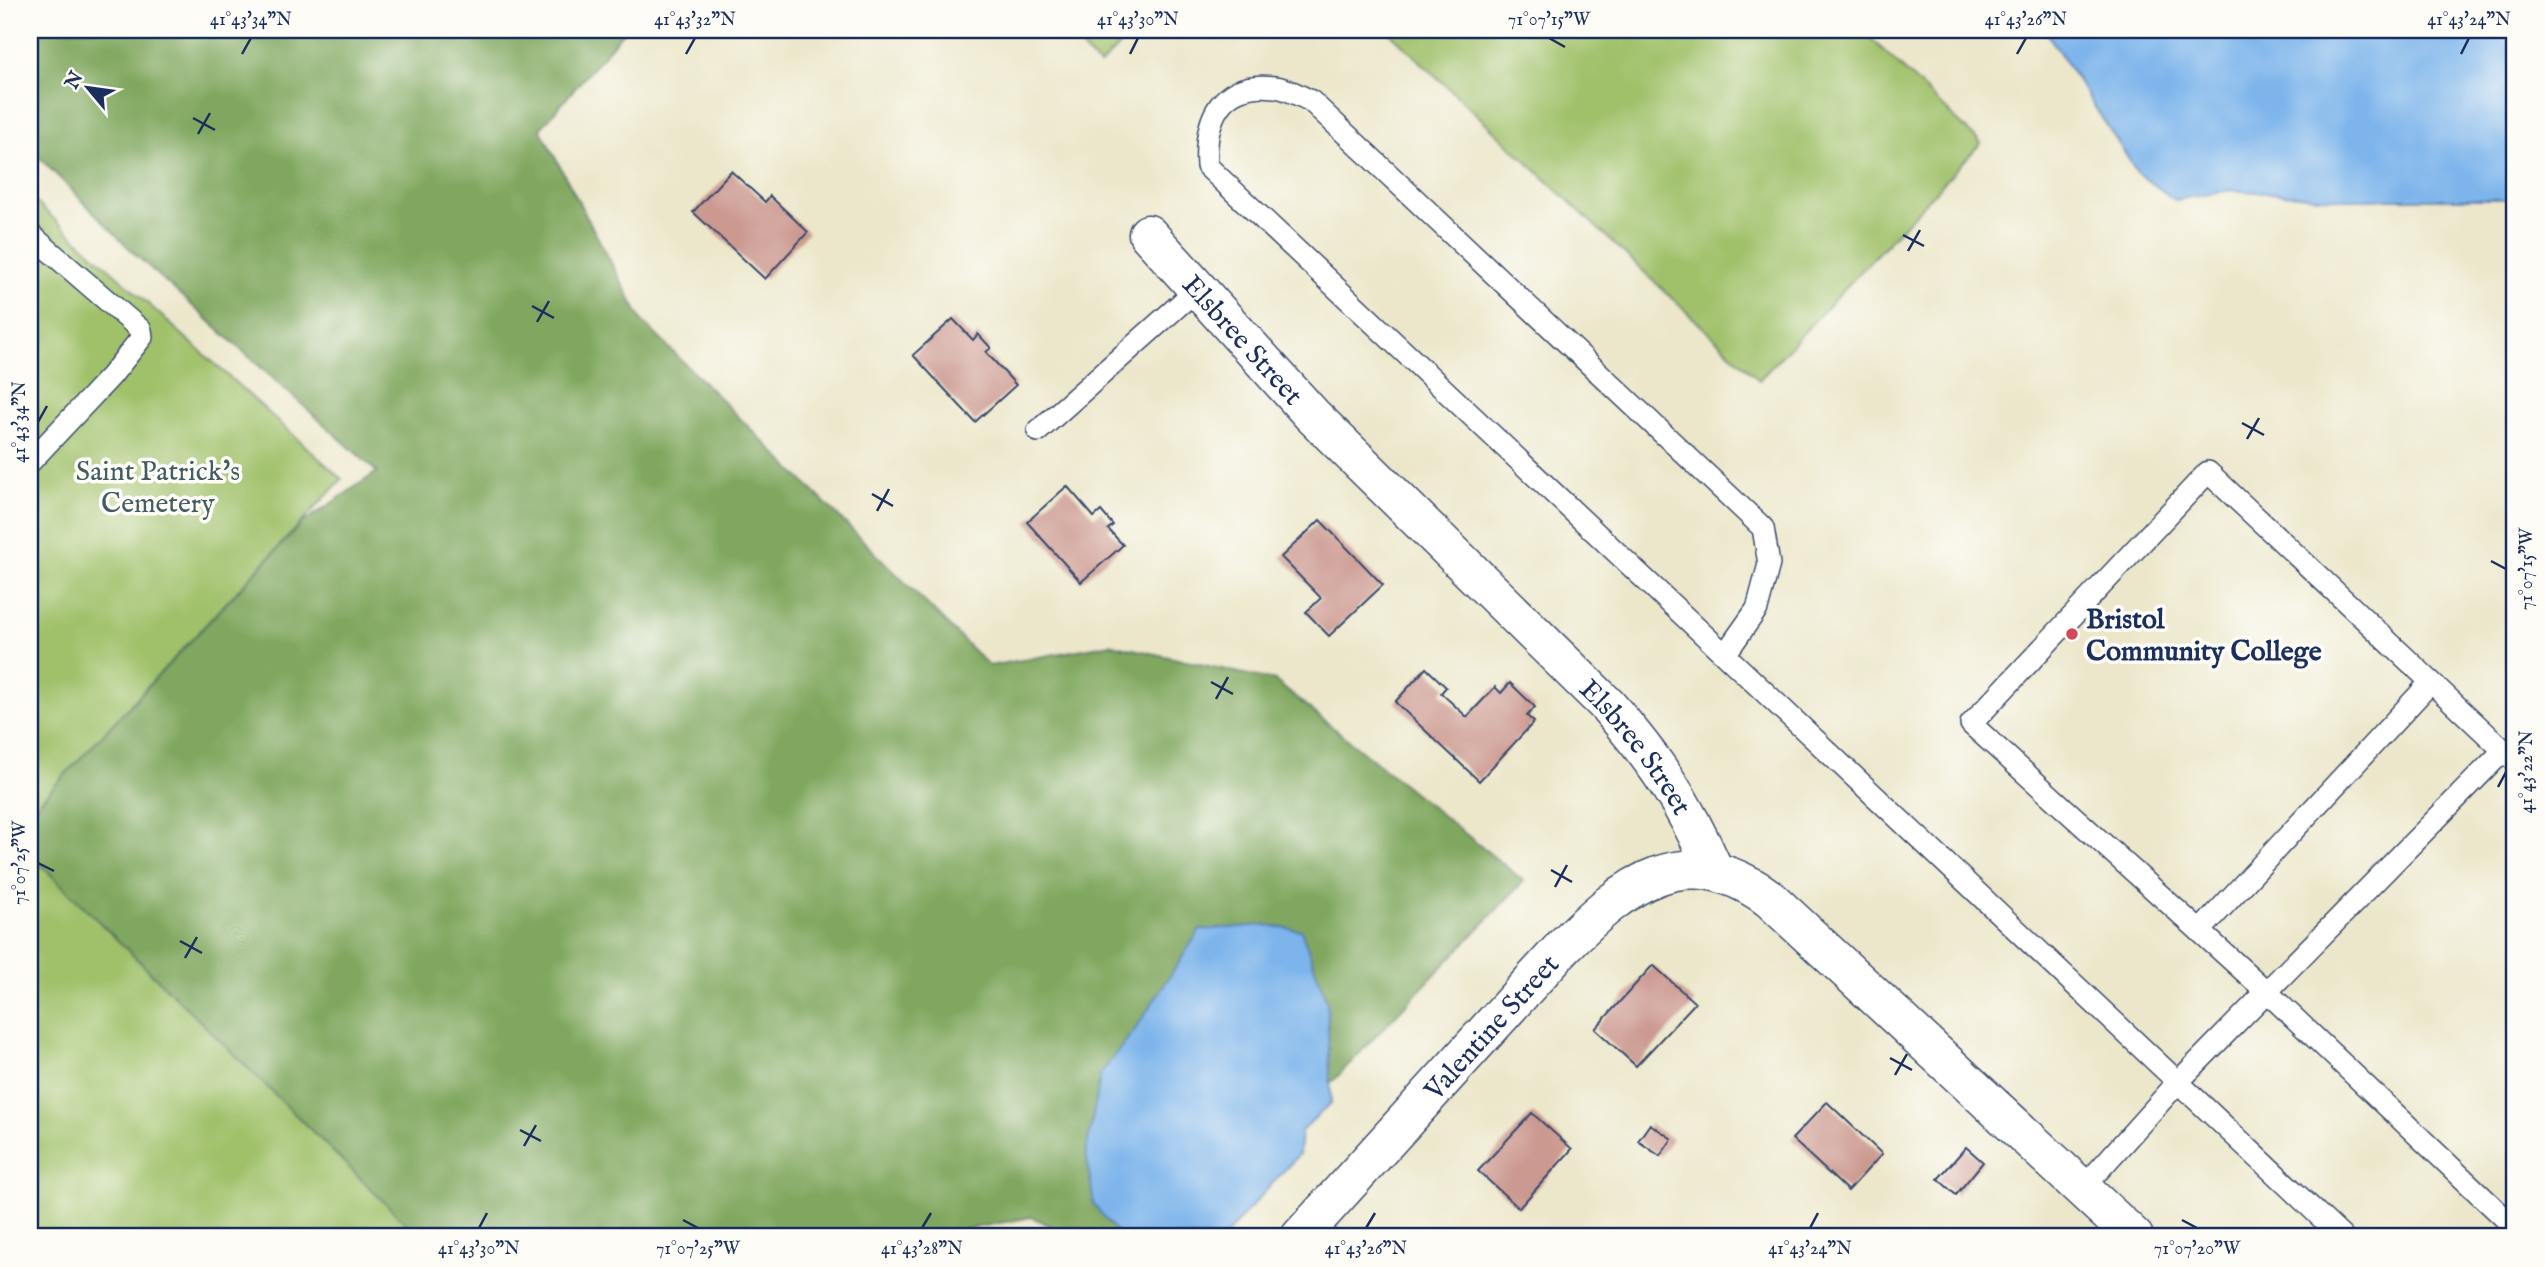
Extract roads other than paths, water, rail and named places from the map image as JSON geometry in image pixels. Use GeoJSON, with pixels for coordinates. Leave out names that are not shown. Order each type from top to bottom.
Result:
{"type":"FeatureCollection","features":[{"type":"Feature","properties":{"kind":"street","name":"Elsbree Street"},"geometry":{"type":"LineString","coordinates":[[1148,234],[1196,290],[1366,471],[1607,705],[1645,748],[1675,790],[1714,870]]}},
{"type":"Feature","properties":{"kind":"street"},"geometry":{"type":"LineString","coordinates":[[1714,870],[1742,880],[1770,899],[2134,1237]]}},
{"type":"Feature","properties":{"kind":"street","name":"Valentine Street"},"geometry":{"type":"LineString","coordinates":[[1300,1237],[1562,948],[1595,916],[1612,901],[1650,878],[1673,871],[1714,870]]}},
{"type":"Feature","properties":{"kind":"lane"},"geometry":{"type":"LineString","coordinates":[[1726,653],[1757,608],[1769,564],[1763,528],[1311,101],[1278,87],[1246,86],[1220,102],[1206,142],[1208,166],[2342,1237]]}},
{"type":"Feature","properties":{"kind":"lane"},"geometry":{"type":"LineString","coordinates":[[30,234],[141,330],[142,337],[111,376],[30,462]]}},
{"type":"Feature","properties":{"kind":"lane"},"geometry":{"type":"LineString","coordinates":[[1038,431],[1196,290]]}},
{"type":"Feature","properties":{"kind":"lane"},"geometry":{"type":"LineString","coordinates":[[2082,1189],[2179,1081],[2267,992],[2510,756],[2207,472],[1972,724],[2267,992],[2515,1227]]}},
{"type":"Feature","properties":{"kind":"lane"},"geometry":{"type":"LineString","coordinates":[[2200,931],[2431,682]]}},
{"type":"Feature","properties":{"kind":"water"},"geometry":{"type":"Polygon","coordinates":[[[2045,30],[2515,30],[2515,199],[2346,199],[2233,190],[2175,200],[2137,172],[2045,30]]]}},
{"type":"Feature","properties":{"kind":"water"},"geometry":{"type":"Polygon","coordinates":[[[1265,925],[1301,930],[1327,1002],[1331,1103],[1301,1131],[1299,1154],[1224,1237],[1135,1237],[1116,1232],[1094,1205],[1086,1152],[1101,1073],[1136,1028],[1200,930],[1265,925]]]}},
{"type":"Feature","properties":{"kind":"place","name":"Bristol Community College"},"geometry":{"type":"Point","coordinates":[2072,634]}},
{"type":"Feature","properties":{"kind":"park label","name":"Saint Patrick's Cemetery"},"geometry":{"type":"Point","coordinates":[158,486]}}]}
